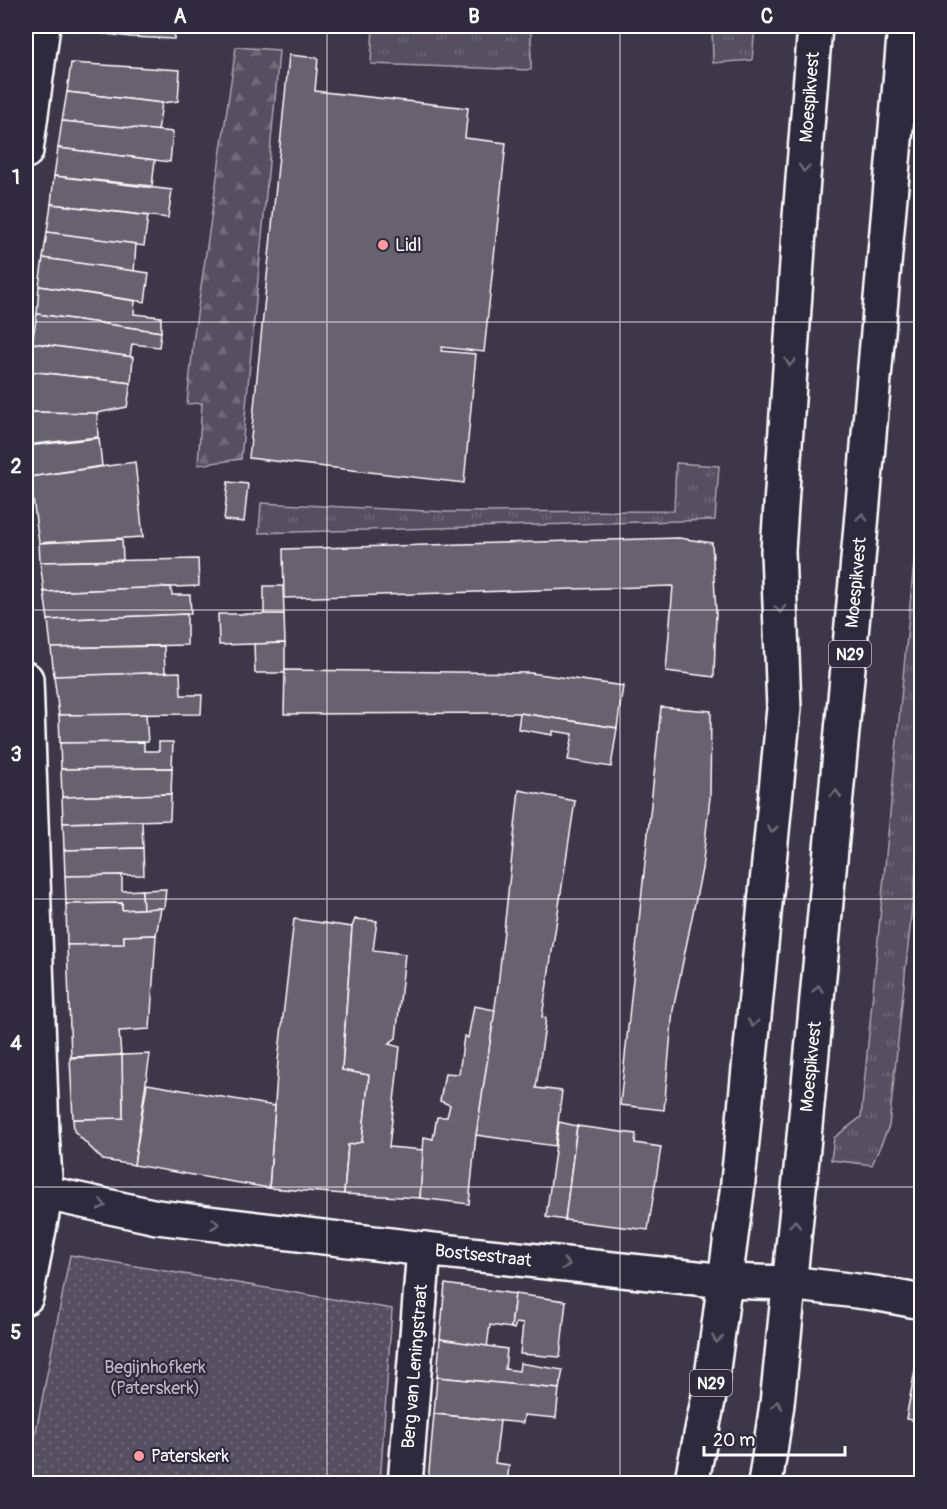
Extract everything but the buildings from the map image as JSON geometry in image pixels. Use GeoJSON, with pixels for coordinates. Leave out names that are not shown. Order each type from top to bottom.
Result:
{"type":"FeatureCollection","features":[{"type":"Feature","properties":{"kind":"main road"},"geometry":{"type":"LineString","coordinates":[[26,151],[43,26]]}},
{"type":"Feature","properties":{"kind":"main road","name":"Moespikvest"},"geometry":{"type":"LineString","coordinates":[[725,1281],[740,1166],[784,708],[778,551],[815,26]]}},
{"type":"Feature","properties":{"kind":"main road","name":"Moespikvest"},"geometry":{"type":"LineString","coordinates":[[789,1282],[857,571],[905,26]]}},
{"type":"Feature","properties":{"kind":"main road"},"geometry":{"type":"LineString","coordinates":[[26,679],[46,1193],[26,1297]]}},
{"type":"Feature","properties":{"kind":"main road","name":"Bostsestraat"},"geometry":{"type":"LineString","coordinates":[[46,1193],[157,1216],[424,1249],[725,1281],[789,1282],[874,1293],[921,1302]]}},
{"type":"Feature","properties":{"kind":"main road","name":"Berg van Leningstraat"},"geometry":{"type":"LineString","coordinates":[[405,1484],[424,1249]]}},
{"type":"Feature","properties":{"kind":"main road","name":"N29"},"geometry":{"type":"LineString","coordinates":[[691,1484],[710,1391],[725,1281]]}},
{"type":"Feature","properties":{"kind":"main road","name":"N29"},"geometry":{"type":"LineString","coordinates":[[765,1484],[777,1404],[789,1282]]}},
{"type":"Feature","properties":{"kind":"green space"},"geometry":{"type":"Polygon","coordinates":[[[373,26],[755,26],[752,60],[713,63],[712,27],[531,29],[531,70],[371,64],[373,26]]]}},
{"type":"Feature","properties":{"kind":"green space"},"geometry":{"type":"Polygon","coordinates":[[[236,47],[279,50],[276,88],[241,459],[198,465],[202,403],[187,404],[194,335],[236,47]]]}},
{"type":"Feature","properties":{"kind":"green space"},"geometry":{"type":"Polygon","coordinates":[[[676,463],[719,466],[715,520],[259,533],[261,503],[449,512],[674,511],[676,463]]]}},
{"type":"Feature","properties":{"kind":"green space"},"geometry":{"type":"Polygon","coordinates":[[[921,489],[921,823],[889,1126],[872,1165],[831,1160],[834,1138],[861,1117],[921,489]]]}},
{"type":"Feature","properties":{"kind":"green space"},"geometry":{"type":"Polygon","coordinates":[[[921,1038],[922,1111],[914,1108],[921,1038]]]}},
{"type":"Feature","properties":{"kind":"green space","name":"Begijnhofkerk (Paterskerk)"},"geometry":{"type":"Polygon","coordinates":[[[70,1255],[392,1309],[380,1483],[26,1483],[70,1255]]]}},
{"type":"Feature","properties":{"kind":"place","name":"Lidl"},"geometry":{"type":"Point","coordinates":[383,245]}},
{"type":"Feature","properties":{"kind":"place","name":"Paterskerk"},"geometry":{"type":"Point","coordinates":[139,1456]}}]}
